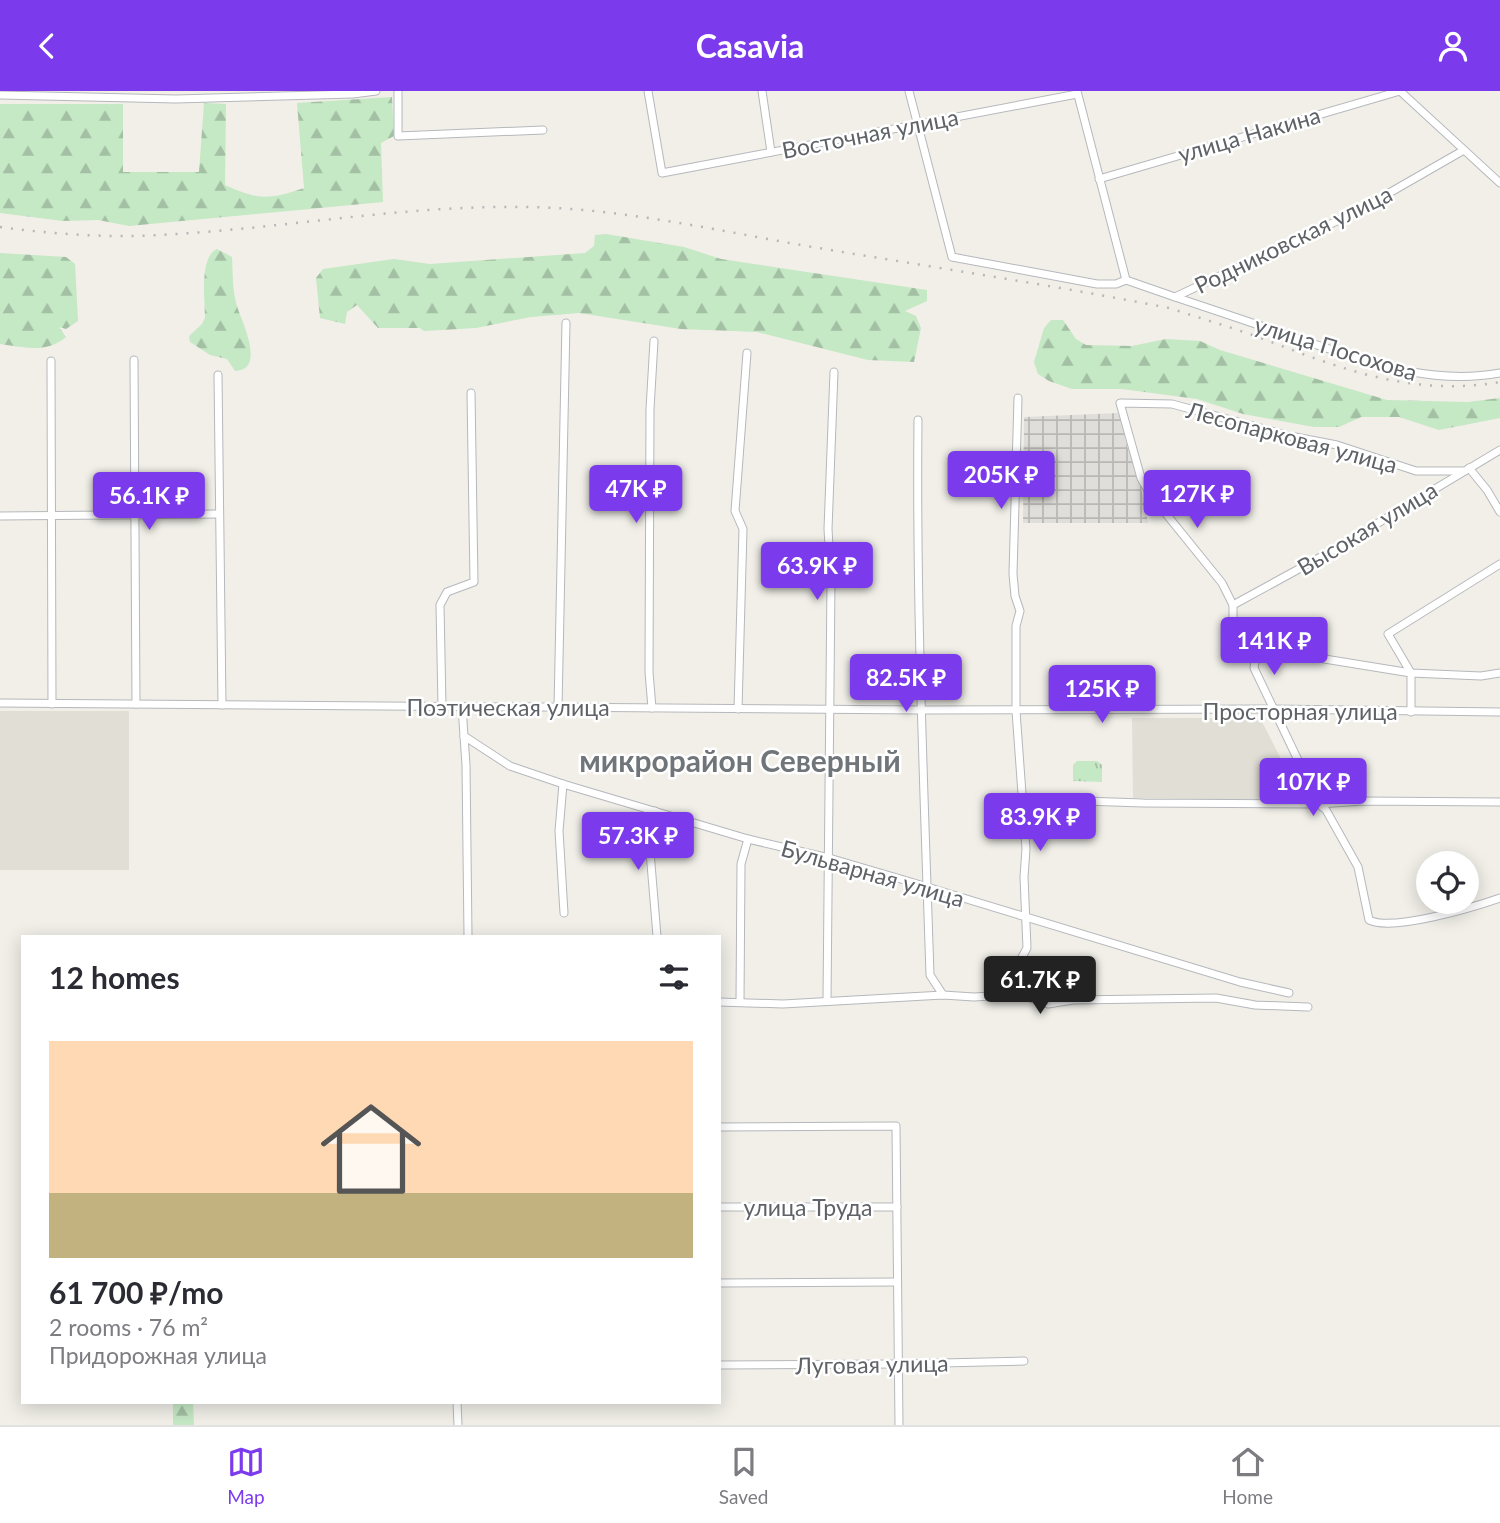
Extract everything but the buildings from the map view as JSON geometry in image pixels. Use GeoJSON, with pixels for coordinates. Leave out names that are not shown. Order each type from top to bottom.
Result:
{"type":"FeatureCollection","features":[{"type":"Feature","properties":{"kind":"street"},"geometry":{"type":"LineString","coordinates":[[0,95],[176,99],[376,91]]}},
{"type":"Feature","properties":{"kind":"street"},"geometry":{"type":"LineString","coordinates":[[398,91],[398,136],[543,130]]}},
{"type":"Feature","properties":{"kind":"street","name":"Восточная улица"},"geometry":{"type":"LineString","coordinates":[[648,91],[662,173],[1077,92]]}},
{"type":"Feature","properties":{"kind":"street"},"geometry":{"type":"LineString","coordinates":[[762,91],[771,152]]}},
{"type":"Feature","properties":{"kind":"street"},"geometry":{"type":"LineString","coordinates":[[909,91],[918,124]]}},
{"type":"Feature","properties":{"kind":"street"},"geometry":{"type":"LineString","coordinates":[[1400,91],[1500,183]]}},
{"type":"Feature","properties":{"kind":"street","name":"улица Накина"},"geometry":{"type":"LineString","coordinates":[[1099,179],[1400,91]]}},
{"type":"Feature","properties":{"kind":"street"},"geometry":{"type":"LineString","coordinates":[[1077,92],[1126,280]]}},
{"type":"Feature","properties":{"kind":"street","name":"Родниковская улица"},"geometry":{"type":"LineString","coordinates":[[918,124],[952,257],[1097,284],[1116,284],[1126,280],[1175,297],[1356,212],[1464,150]]}},
{"type":"Feature","properties":{"kind":"street","name":"улица Посохова"},"geometry":{"type":"LineString","coordinates":[[1175,297],[1384,367],[1426,375],[1483,376],[1500,373]]}},
{"type":"Feature","properties":{"kind":"street"},"geometry":{"type":"LineString","coordinates":[[558,708],[566,323]]}},
{"type":"Feature","properties":{"kind":"street"},"geometry":{"type":"LineString","coordinates":[[652,708],[649,672],[650,409],[654,341]]}},
{"type":"Feature","properties":{"kind":"street"},"geometry":{"type":"LineString","coordinates":[[738,709],[743,529],[735,510],[747,353]]}},
{"type":"Feature","properties":{"kind":"street"},"geometry":{"type":"LineString","coordinates":[[51,361],[52,704]]}},
{"type":"Feature","properties":{"kind":"street"},"geometry":{"type":"LineString","coordinates":[[134,361],[136,705]]}},
{"type":"Feature","properties":{"kind":"street"},"geometry":{"type":"LineString","coordinates":[[827,1001],[831,580],[828,529],[834,372]]}},
{"type":"Feature","properties":{"kind":"street"},"geometry":{"type":"LineString","coordinates":[[218,375],[222,705]]}},
{"type":"Feature","properties":{"kind":"street"},"geometry":{"type":"LineString","coordinates":[[443,707],[440,605],[447,592],[474,582],[471,393]]}},
{"type":"Feature","properties":{"kind":"street"},"geometry":{"type":"LineString","coordinates":[[1018,398],[1013,574],[1015,596],[1020,611],[1016,626],[1016,711],[1026,849],[1024,877],[1027,948],[1021,959],[1025,996]]}},
{"type":"Feature","properties":{"kind":"street","name":"Лесопарковая улица"},"geometry":{"type":"LineString","coordinates":[[1233,605],[1222,583],[1150,494],[1142,478],[1120,403],[1172,404],[1290,436],[1338,445],[1416,471],[1466,469]]}},
{"type":"Feature","properties":{"kind":"street"},"geometry":{"type":"LineString","coordinates":[[918,420],[920,710],[930,975],[943,995]]}},
{"type":"Feature","properties":{"kind":"street","name":"Высокая улица"},"geometry":{"type":"LineString","coordinates":[[1233,605],[1328,553],[1500,450]]}},
{"type":"Feature","properties":{"kind":"street"},"geometry":{"type":"LineString","coordinates":[[1466,469],[1488,490],[1500,512]]}},
{"type":"Feature","properties":{"kind":"street"},"geometry":{"type":"LineString","coordinates":[[0,516],[219,514]]}},
{"type":"Feature","properties":{"kind":"street"},"geometry":{"type":"LineString","coordinates":[[1411,712],[1411,673],[1388,634],[1500,564]]}},
{"type":"Feature","properties":{"kind":"street"},"geometry":{"type":"LineString","coordinates":[[1233,605],[1233,618],[1255,662]]}},
{"type":"Feature","properties":{"kind":"street"},"geometry":{"type":"LineString","coordinates":[[1500,673],[1482,676],[1411,673],[1258,648],[1254,668],[1319,804],[1326,810],[1358,867],[1369,920],[1385,924],[1458,912],[1500,898]]}},
{"type":"Feature","properties":{"kind":"street","name":"Поэтическая улица"},"geometry":{"type":"LineString","coordinates":[[0,703],[1016,711]]}},
{"type":"Feature","properties":{"kind":"street"},"geometry":{"type":"LineString","coordinates":[[463,707],[468,935]]}},
{"type":"Feature","properties":{"kind":"street","name":"Просторная улица"},"geometry":{"type":"LineString","coordinates":[[1016,711],[1274,709],[1500,712]]}},
{"type":"Feature","properties":{"kind":"street","name":"Бульварная улица"},"geometry":{"type":"LineString","coordinates":[[464,736],[510,766],[563,783],[748,839],[829,858],[1240,982],[1289,993]]}},
{"type":"Feature","properties":{"kind":"street"},"geometry":{"type":"LineString","coordinates":[[563,783],[559,831],[564,913]]}},
{"type":"Feature","properties":{"kind":"street"},"geometry":{"type":"LineString","coordinates":[[1023,799],[1143,803],[1319,804],[1362,800],[1500,802]]}},
{"type":"Feature","properties":{"kind":"street"},"geometry":{"type":"LineString","coordinates":[[654,811],[650,852],[657,935]]}},
{"type":"Feature","properties":{"kind":"street"},"geometry":{"type":"LineString","coordinates":[[740,1001],[741,864],[748,839]]}},
{"type":"Feature","properties":{"kind":"street"},"geometry":{"type":"LineString","coordinates":[[721,1002],[783,1004],[943,995],[1025,996],[1048,1004],[1073,1000],[1216,998],[1255,1005],[1308,1007]]}},
{"type":"Feature","properties":{"kind":"street"},"geometry":{"type":"LineString","coordinates":[[721,1127],[896,1126],[899,1425]]}},
{"type":"Feature","properties":{"kind":"street","name":"улица Труда"},"geometry":{"type":"LineString","coordinates":[[721,1207],[897,1207]]}},
{"type":"Feature","properties":{"kind":"street"},"geometry":{"type":"LineString","coordinates":[[721,1283],[897,1282]]}},
{"type":"Feature","properties":{"kind":"street","name":"Луговая улица"},"geometry":{"type":"LineString","coordinates":[[721,1365],[1024,1361]]}},
{"type":"Feature","properties":{"kind":"street"},"geometry":{"type":"LineString","coordinates":[[457,1404],[457,1425]]}},
{"type":"Feature","properties":{"kind":"shaded area"},"geometry":{"type":"Polygon","coordinates":[[[1119,413],[1141,487],[1148,523],[1023,523],[1024,417],[1119,413]]]}},
{"type":"Feature","properties":{"kind":"shaded area"},"geometry":{"type":"Polygon","coordinates":[[[0,711],[129,711],[129,870],[0,870],[0,711]]]}},
{"type":"Feature","properties":{"kind":"shaded area"},"geometry":{"type":"Polygon","coordinates":[[[1132,718],[1260,718],[1296,788],[1297,800],[1133,798],[1132,718]]]}},
{"type":"Feature","properties":{"kind":"green space"},"geometry":{"type":"Polygon","coordinates":[[[392,97],[394,136],[381,143],[383,202],[129,226],[98,220],[63,221],[0,213],[0,104],[123,104],[123,172],[199,172],[204,103],[226,104],[225,185],[264,197],[304,188],[297,103],[392,97]]]}},
{"type":"Feature","properties":{"kind":"green space"},"geometry":{"type":"Polygon","coordinates":[[[606,234],[684,247],[721,259],[927,290],[927,301],[905,311],[916,316],[921,328],[914,362],[868,360],[757,332],[681,329],[579,313],[531,317],[476,328],[424,331],[420,328],[378,328],[357,305],[347,312],[345,324],[320,318],[316,278],[323,269],[394,259],[430,264],[585,253],[594,246],[595,235],[606,234]]]}},
{"type":"Feature","properties":{"kind":"green space"},"geometry":{"type":"Polygon","coordinates":[[[217,249],[232,257],[235,300],[250,343],[249,362],[244,368],[235,371],[227,359],[210,355],[190,342],[189,336],[205,318],[205,270],[211,254],[217,249]]]}},
{"type":"Feature","properties":{"kind":"green space"},"geometry":{"type":"Polygon","coordinates":[[[0,253],[66,257],[75,264],[78,321],[66,329],[59,327],[66,337],[50,346],[42,347],[26,348],[0,344],[0,253]]]}},
{"type":"Feature","properties":{"kind":"green space"},"geometry":{"type":"Polygon","coordinates":[[[1051,320],[1063,320],[1076,339],[1086,345],[1132,346],[1166,339],[1200,341],[1220,350],[1387,400],[1468,402],[1500,398],[1500,418],[1439,430],[1399,417],[1361,417],[1339,427],[1314,427],[1243,414],[1197,399],[1122,389],[1072,389],[1038,374],[1034,362],[1044,328],[1051,320]]]}},
{"type":"Feature","properties":{"kind":"green space"},"geometry":{"type":"Polygon","coordinates":[[[1077,761],[1097,761],[1102,765],[1102,782],[1073,781],[1073,765],[1077,761]]]}},
{"type":"Feature","properties":{"kind":"green space"},"geometry":{"type":"Polygon","coordinates":[[[173,1404],[193,1404],[194,1425],[173,1425],[173,1404]]]}},
{"type":"Feature","properties":{"kind":"railway"},"geometry":{"type":"LineString","coordinates":[[0,227],[80,235],[139,236],[479,207],[595,211],[664,220],[1169,308],[1349,370],[1407,383],[1468,386],[1500,382]]}},
{"type":"Feature","properties":{"kind":"district","name":"микрорайон Северный"},"geometry":{"type":"Point","coordinates":[740,760]}}]}
